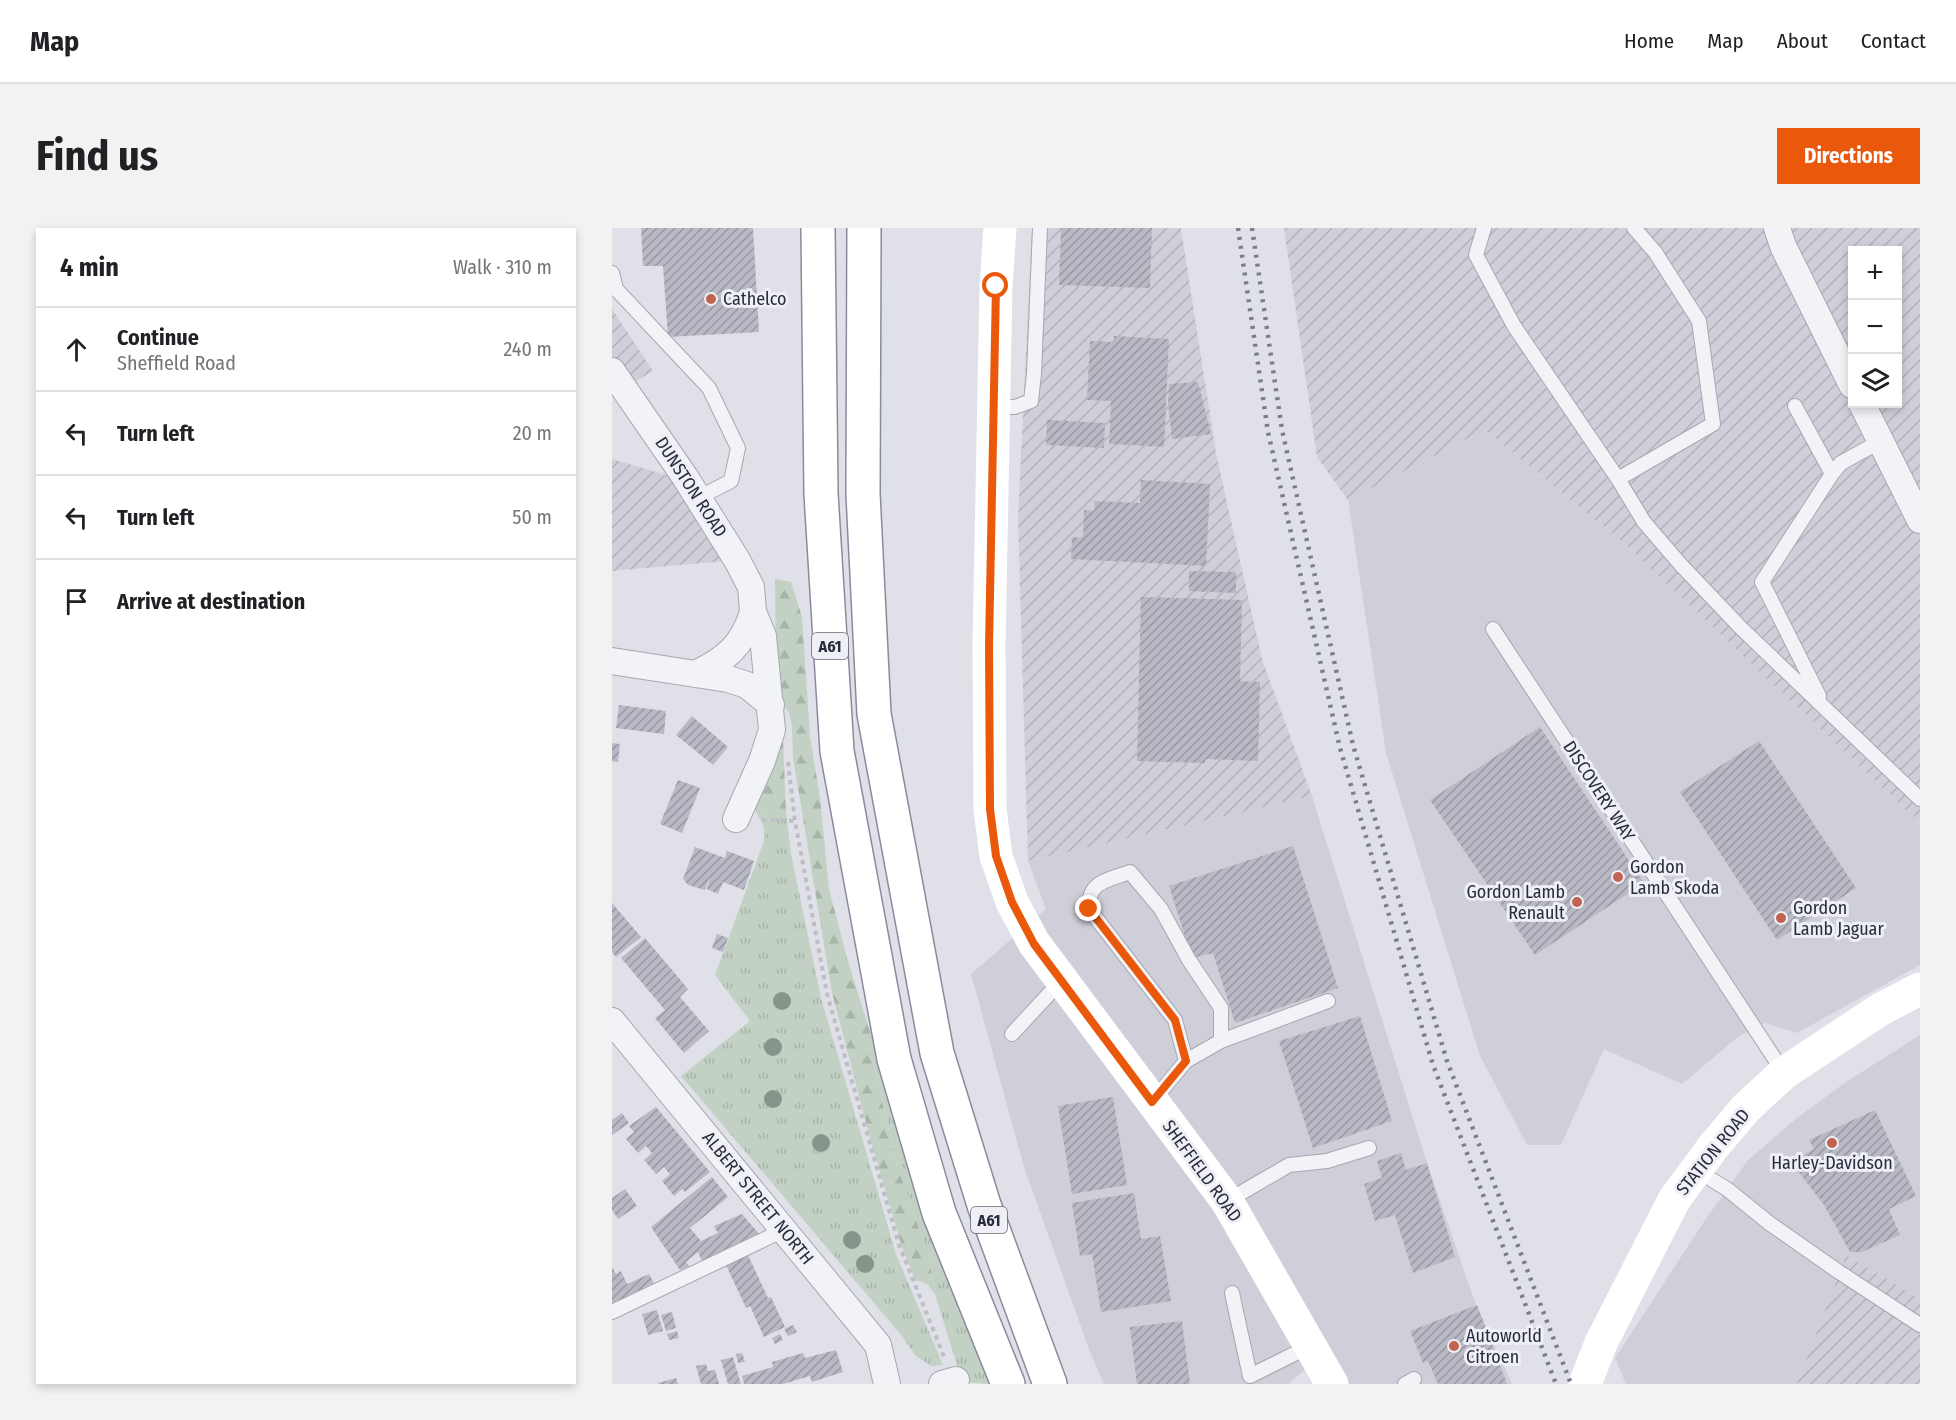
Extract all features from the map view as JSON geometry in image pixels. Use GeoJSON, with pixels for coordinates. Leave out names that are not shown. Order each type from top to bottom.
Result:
{"type":"FeatureCollection","features":[{"type":"Feature","properties":{"kind":"main road","name":"A61"},"geometry":{"type":"LineString","coordinates":[[818,228],[820,494],[837,751],[894,1059],[939,1213],[1008,1384]]}},
{"type":"Feature","properties":{"kind":"main road","name":"A61"},"geometry":{"type":"LineString","coordinates":[[864,228],[862,494],[874,714],[937,1053],[984,1205],[1050,1384]]}},
{"type":"Feature","properties":{"kind":"main road","name":"SHEFFIELD ROAD"},"geometry":{"type":"LineString","coordinates":[[1000,228],[996,286],[989,646],[990,809],[996,856],[1012,902],[1034,944],[1227,1201],[1332,1384]]}},
{"type":"Feature","properties":{"kind":"main road","name":"STATION ROAD"},"geometry":{"type":"LineString","coordinates":[[1585,1384],[1600,1343],[1674,1200],[1746,1108],[1784,1073],[1881,1009],[1920,989]]}},
{"type":"Feature","properties":{"kind":"street"},"geometry":{"type":"LineString","coordinates":[[1776,228],[1848,377]]}},
{"type":"Feature","properties":{"kind":"street","name":"DUNSTON ROAD"},"geometry":{"type":"LineString","coordinates":[[612,371],[659,436],[737,560],[751,587],[753,612],[763,636],[772,730],[762,761],[736,819]]}},
{"type":"Feature","properties":{"kind":"street"},"geometry":{"type":"LineString","coordinates":[[1864,408],[1920,520]]}},
{"type":"Feature","properties":{"kind":"street"},"geometry":{"type":"LineString","coordinates":[[695,674],[716,664],[729,654],[745,633],[753,612]]}},
{"type":"Feature","properties":{"kind":"street"},"geometry":{"type":"LineString","coordinates":[[612,661],[728,679],[747,685],[771,705]]}},
{"type":"Feature","properties":{"kind":"street","name":"ALBERT STREET NORTH"},"geometry":{"type":"LineString","coordinates":[[612,1021],[878,1345],[887,1384]]}},
{"type":"Feature","properties":{"kind":"lane"},"geometry":{"type":"LineString","coordinates":[[994,407],[1015,407],[1030,401],[1034,374],[1040,228]]}},
{"type":"Feature","properties":{"kind":"lane"},"geometry":{"type":"LineString","coordinates":[[1484,228],[1476,255],[1514,326],[1618,479],[1644,522],[1741,628],[1920,798]]}},
{"type":"Feature","properties":{"kind":"lane"},"geometry":{"type":"LineString","coordinates":[[1618,479],[1713,424],[1700,321],[1655,252],[1634,228]]}},
{"type":"Feature","properties":{"kind":"lane"},"geometry":{"type":"LineString","coordinates":[[612,273],[615,289],[709,388],[738,448],[731,481],[698,498]]}},
{"type":"Feature","properties":{"kind":"lane"},"geometry":{"type":"LineString","coordinates":[[1795,406],[1832,474]]}},
{"type":"Feature","properties":{"kind":"lane"},"geometry":{"type":"LineString","coordinates":[[1824,706],[1762,582],[1841,463],[1881,441]]}},
{"type":"Feature","properties":{"kind":"lane","name":"DISCOVERY WAY"},"geometry":{"type":"LineString","coordinates":[[1493,629],[1784,1073]]}},
{"type":"Feature","properties":{"kind":"lane"},"geometry":{"type":"LineString","coordinates":[[1186,1061],[1175,1020],[1089,909],[1088,897],[1096,884],[1130,872],[1161,909],[1189,960],[1221,1008],[1221,1041]]}},
{"type":"Feature","properties":{"kind":"lane"},"geometry":{"type":"LineString","coordinates":[[1012,1035],[1061,981]]}},
{"type":"Feature","properties":{"kind":"lane"},"geometry":{"type":"LineString","coordinates":[[1152,1102],[1186,1061],[1221,1041],[1328,1001]]}},
{"type":"Feature","properties":{"kind":"lane"},"geometry":{"type":"LineString","coordinates":[[1227,1201],[1289,1165],[1328,1161],[1370,1148]]}},
{"type":"Feature","properties":{"kind":"lane"},"geometry":{"type":"LineString","coordinates":[[1696,1170],[1727,1189],[1839,1272],[1920,1325]]}},
{"type":"Feature","properties":{"kind":"lane"},"geometry":{"type":"LineString","coordinates":[[612,1312],[784,1230]]}},
{"type":"Feature","properties":{"kind":"lane"},"geometry":{"type":"LineString","coordinates":[[1232,1293],[1250,1376],[1310,1346]]}},
{"type":"Feature","properties":{"kind":"path"},"geometry":{"type":"LineString","coordinates":[[788,756],[795,821],[827,994],[898,1245],[940,1349],[949,1382]]}},
{"type":"Feature","properties":{"kind":"path"},"geometry":{"type":"LineString","coordinates":[[736,819],[795,821]]}},
{"type":"Feature","properties":{"kind":"shaded area"},"geometry":{"type":"Polygon","coordinates":[[[1032,228],[1181,228],[1216,453],[1262,659],[1312,796],[1028,861],[1018,517],[1032,228]]]}},
{"type":"Feature","properties":{"kind":"shaded area"},"geometry":{"type":"Polygon","coordinates":[[[1284,228],[1920,228],[1920,823],[1627,546],[1485,430],[1348,500],[1317,457],[1284,228]]]}},
{"type":"Feature","properties":{"kind":"shaded area"},"geometry":{"type":"Polygon","coordinates":[[[612,309],[653,371],[612,395],[612,309]]]}},
{"type":"Feature","properties":{"kind":"shaded area"},"geometry":{"type":"Polygon","coordinates":[[[1485,430],[1627,546],[1920,823],[1920,965],[1797,1033],[1765,1023],[1738,1037],[1682,1084],[1604,1049],[1561,1145],[1527,1145],[1480,1056],[1386,753],[1348,500],[1485,430]]]}},
{"type":"Feature","properties":{"kind":"shaded area"},"geometry":{"type":"Polygon","coordinates":[[[612,459],[666,475],[685,477],[737,560],[612,571],[612,459]]]}},
{"type":"Feature","properties":{"kind":"shaded area"},"geometry":{"type":"Polygon","coordinates":[[[1312,796],[1427,1163],[1476,1305],[1512,1384],[1317,1384],[1307,1368],[1288,1384],[1104,1384],[1090,1352],[1024,1167],[971,974],[1046,909],[1028,861],[1312,796]]]}},
{"type":"Feature","properties":{"kind":"shaded area"},"geometry":{"type":"Polygon","coordinates":[[[1920,1035],[1920,1299],[1846,1255],[1797,1384],[1626,1384],[1615,1358],[1705,1220],[1748,1160],[1797,1118],[1843,1084],[1920,1035]]]}},
{"type":"Feature","properties":{"kind":"shaded area"},"geometry":{"type":"Polygon","coordinates":[[[1846,1255],[1920,1299],[1920,1384],[1797,1384],[1846,1255]]]}},
{"type":"Feature","properties":{"kind":"green space"},"geometry":{"type":"Polygon","coordinates":[[[775,579],[791,582],[802,617],[810,737],[820,797],[829,889],[847,958],[879,1060],[874,1066],[896,1162],[929,1258],[935,1294],[927,1284],[915,1280],[901,1244],[832,993],[793,758],[792,726],[789,713],[776,694],[775,579]]]}},
{"type":"Feature","properties":{"kind":"green space"},"geometry":{"type":"Polygon","coordinates":[[[779,728],[783,739],[786,812],[755,810],[779,728]]]}},
{"type":"Feature","properties":{"kind":"green space"},"geometry":{"type":"Polygon","coordinates":[[[755,810],[786,812],[791,854],[821,998],[896,1254],[943,1365],[931,1366],[915,1355],[902,1336],[681,1076],[750,1021],[715,975],[764,841],[764,827],[755,810]]]}},
{"type":"Feature","properties":{"kind":"green space"},"geometry":{"type":"Polygon","coordinates":[[[879,1060],[991,1384],[962,1382],[935,1294],[929,1258],[896,1162],[874,1065],[879,1060]]]}},
{"type":"Feature","properties":{"kind":"building","name":"Cathelco"},"geometry":{"type":"Polygon","coordinates":[[[641,228],[753,228],[759,332],[668,337],[663,266],[643,266],[641,228]]]}},
{"type":"Feature","properties":{"kind":"building"},"geometry":{"type":"Polygon","coordinates":[[[1061,228],[1152,228],[1150,288],[1059,285],[1061,228]]]}},
{"type":"Feature","properties":{"kind":"building"},"geometry":{"type":"Polygon","coordinates":[[[1114,336],[1169,339],[1164,447],[1109,444],[1111,401],[1087,400],[1090,341],[1114,342],[1114,336]]]}},
{"type":"Feature","properties":{"kind":"building"},"geometry":{"type":"Polygon","coordinates":[[[1198,382],[1211,434],[1172,439],[1168,403],[1169,384],[1198,382]]]}},
{"type":"Feature","properties":{"kind":"building"},"geometry":{"type":"Polygon","coordinates":[[[1047,420],[1105,423],[1104,448],[1046,445],[1047,420]]]}},
{"type":"Feature","properties":{"kind":"building"},"geometry":{"type":"Polygon","coordinates":[[[1141,480],[1210,484],[1206,566],[1071,559],[1072,537],[1083,538],[1084,510],[1094,511],[1095,501],[1140,503],[1141,480]]]}},
{"type":"Feature","properties":{"kind":"building"},"geometry":{"type":"Polygon","coordinates":[[[1189,571],[1236,572],[1236,593],[1189,591],[1189,571]]]}},
{"type":"Feature","properties":{"kind":"building"},"geometry":{"type":"Polygon","coordinates":[[[1141,597],[1242,600],[1240,681],[1260,682],[1258,761],[1205,759],[1205,763],[1137,761],[1141,597]]]}},
{"type":"Feature","properties":{"kind":"building"},"geometry":{"type":"Polygon","coordinates":[[[619,705],[666,711],[664,734],[616,728],[619,705]]]}},
{"type":"Feature","properties":{"kind":"building"},"geometry":{"type":"Polygon","coordinates":[[[692,716],[728,747],[713,765],[676,735],[692,716]]]}},
{"type":"Feature","properties":{"kind":"building"},"geometry":{"type":"Polygon","coordinates":[[[1540,727],[1644,883],[1535,955],[1430,800],[1540,727]]]}},
{"type":"Feature","properties":{"kind":"building"},"geometry":{"type":"Polygon","coordinates":[[[1759,741],[1856,888],[1777,940],[1680,792],[1759,741]]]}},
{"type":"Feature","properties":{"kind":"building"},"geometry":{"type":"Polygon","coordinates":[[[612,743],[620,744],[618,762],[612,761],[612,743]]]}},
{"type":"Feature","properties":{"kind":"building"},"geometry":{"type":"Polygon","coordinates":[[[678,780],[700,788],[682,833],[660,824],[678,780]]]}},
{"type":"Feature","properties":{"kind":"building"},"geometry":{"type":"Polygon","coordinates":[[[1293,846],[1338,988],[1235,1023],[1213,953],[1192,958],[1169,886],[1293,846]]]}},
{"type":"Feature","properties":{"kind":"building"},"geometry":{"type":"Polygon","coordinates":[[[695,847],[725,858],[727,851],[754,861],[744,890],[723,882],[718,894],[707,889],[710,877],[705,890],[688,885],[683,879],[695,847]]]}},
{"type":"Feature","properties":{"kind":"building"},"geometry":{"type":"Polygon","coordinates":[[[612,903],[641,937],[616,957],[612,952],[612,903]]]}},
{"type":"Feature","properties":{"kind":"building"},"geometry":{"type":"Polygon","coordinates":[[[717,934],[728,938],[723,952],[712,948],[717,934]]]}},
{"type":"Feature","properties":{"kind":"building"},"geometry":{"type":"Polygon","coordinates":[[[645,938],[688,989],[680,997],[709,1031],[684,1053],[655,1018],[665,1010],[621,958],[645,938]]]}},
{"type":"Feature","properties":{"kind":"building"},"geometry":{"type":"Polygon","coordinates":[[[1360,1016],[1392,1121],[1313,1148],[1279,1041],[1360,1016]]]}},
{"type":"Feature","properties":{"kind":"building"},"geometry":{"type":"Polygon","coordinates":[[[1113,1097],[1127,1185],[1072,1194],[1058,1106],[1113,1097]]]}},
{"type":"Feature","properties":{"kind":"building"},"geometry":{"type":"Polygon","coordinates":[[[656,1107],[710,1172],[685,1192],[682,1189],[674,1196],[662,1181],[670,1174],[664,1167],[656,1174],[644,1160],[652,1153],[646,1146],[638,1153],[626,1139],[634,1132],[629,1126],[656,1107]]]}},
{"type":"Feature","properties":{"kind":"building"},"geometry":{"type":"Polygon","coordinates":[[[1875,1110],[1916,1196],[1889,1209],[1900,1235],[1862,1252],[1850,1252],[1824,1205],[1791,1162],[1814,1149],[1809,1140],[1875,1110]]]}},
{"type":"Feature","properties":{"kind":"building"},"geometry":{"type":"Polygon","coordinates":[[[622,1113],[629,1123],[612,1135],[612,1120],[622,1113]]]}},
{"type":"Feature","properties":{"kind":"building"},"geometry":{"type":"Polygon","coordinates":[[[1401,1153],[1406,1170],[1427,1163],[1455,1257],[1413,1273],[1395,1215],[1375,1221],[1364,1184],[1382,1178],[1377,1161],[1401,1153]]]}},
{"type":"Feature","properties":{"kind":"building"},"geometry":{"type":"Polygon","coordinates":[[[712,1177],[728,1197],[690,1228],[701,1241],[718,1233],[714,1226],[742,1214],[760,1235],[702,1261],[698,1252],[686,1262],[689,1266],[680,1270],[651,1227],[712,1177]]]}},
{"type":"Feature","properties":{"kind":"building"},"geometry":{"type":"Polygon","coordinates":[[[625,1189],[637,1206],[618,1219],[612,1210],[612,1198],[625,1189]]]}},
{"type":"Feature","properties":{"kind":"building"},"geometry":{"type":"Polygon","coordinates":[[[1134,1193],[1141,1239],[1160,1236],[1171,1301],[1101,1312],[1092,1254],[1080,1256],[1072,1203],[1134,1193]]]}},
{"type":"Feature","properties":{"kind":"building"},"geometry":{"type":"Polygon","coordinates":[[[747,1253],[768,1298],[771,1297],[785,1327],[764,1337],[750,1306],[746,1308],[725,1263],[747,1253]]]}},
{"type":"Feature","properties":{"kind":"building"},"geometry":{"type":"Polygon","coordinates":[[[612,1267],[616,1274],[621,1271],[627,1284],[649,1274],[654,1283],[612,1304],[612,1267]]]}},
{"type":"Feature","properties":{"kind":"building","name":"Autoworld Citroen"},"geometry":{"type":"Polygon","coordinates":[[[1477,1305],[1507,1384],[1438,1384],[1428,1361],[1423,1363],[1410,1331],[1477,1305]]]}},
{"type":"Feature","properties":{"kind":"building"},"geometry":{"type":"Polygon","coordinates":[[[657,1310],[663,1331],[648,1335],[642,1314],[657,1310]]]}},
{"type":"Feature","properties":{"kind":"building"},"geometry":{"type":"Polygon","coordinates":[[[672,1312],[676,1328],[666,1331],[661,1315],[672,1312]]]}},
{"type":"Feature","properties":{"kind":"building"},"geometry":{"type":"Polygon","coordinates":[[[1182,1321],[1190,1384],[1137,1384],[1130,1327],[1182,1321]]]}},
{"type":"Feature","properties":{"kind":"building"},"geometry":{"type":"Polygon","coordinates":[[[793,1325],[797,1332],[788,1336],[784,1329],[793,1325]]]}},
{"type":"Feature","properties":{"kind":"building"},"geometry":{"type":"Polygon","coordinates":[[[677,1331],[679,1338],[669,1340],[667,1334],[677,1331]]]}},
{"type":"Feature","properties":{"kind":"building"},"geometry":{"type":"Polygon","coordinates":[[[780,1334],[783,1340],[775,1344],[772,1338],[780,1334]]]}},
{"type":"Feature","properties":{"kind":"building"},"geometry":{"type":"Polygon","coordinates":[[[836,1350],[843,1372],[812,1382],[810,1376],[783,1384],[744,1384],[742,1376],[773,1367],[772,1362],[803,1353],[805,1358],[836,1350]]]}},
{"type":"Feature","properties":{"kind":"building"},"geometry":{"type":"Polygon","coordinates":[[[742,1353],[745,1362],[738,1363],[736,1354],[742,1353]]]}},
{"type":"Feature","properties":{"kind":"building"},"geometry":{"type":"Polygon","coordinates":[[[733,1357],[741,1384],[728,1384],[721,1360],[733,1357]]]}},
{"type":"Feature","properties":{"kind":"building"},"geometry":{"type":"Polygon","coordinates":[[[706,1364],[708,1371],[715,1370],[719,1384],[701,1384],[696,1366],[706,1364]]]}},
{"type":"Feature","properties":{"kind":"building"},"geometry":{"type":"Polygon","coordinates":[[[676,1378],[678,1384],[658,1384],[658,1383],[676,1378]]]}},
{"type":"Feature","properties":{"kind":"railway"},"geometry":{"type":"LineString","coordinates":[[1238,228],[1268,432],[1340,748],[1433,1065],[1556,1384]]}},
{"type":"Feature","properties":{"kind":"railway"},"geometry":{"type":"LineString","coordinates":[[1252,228],[1282,430],[1353,745],[1447,1061],[1571,1384]]}},
{"type":"Feature","properties":{"kind":"place","name":"Cathelco"},"geometry":{"type":"Point","coordinates":[711,299]}},
{"type":"Feature","properties":{"kind":"place","name":"Gordon Lamb Skoda"},"geometry":{"type":"Point","coordinates":[1618,877]}},
{"type":"Feature","properties":{"kind":"place","name":"Gordon Lamb Renault"},"geometry":{"type":"Point","coordinates":[1577,902]}},
{"type":"Feature","properties":{"kind":"place","name":"Gordon Lamb Jaguar"},"geometry":{"type":"Point","coordinates":[1781,918]}},
{"type":"Feature","properties":{"kind":"place","name":"Harley-Davidson"},"geometry":{"type":"Point","coordinates":[1832,1143]}},
{"type":"Feature","properties":{"kind":"place","name":"Autoworld Citroen"},"geometry":{"type":"Point","coordinates":[1454,1346]}},
{"type":"Feature","properties":{"kind":"route"},"geometry":{"type":"LineString","coordinates":[[996,286],[989,646],[990,809],[996,856],[1012,902],[1034,944],[1152,1102],[1186,1061],[1175,1020],[1089,909]]}}]}
